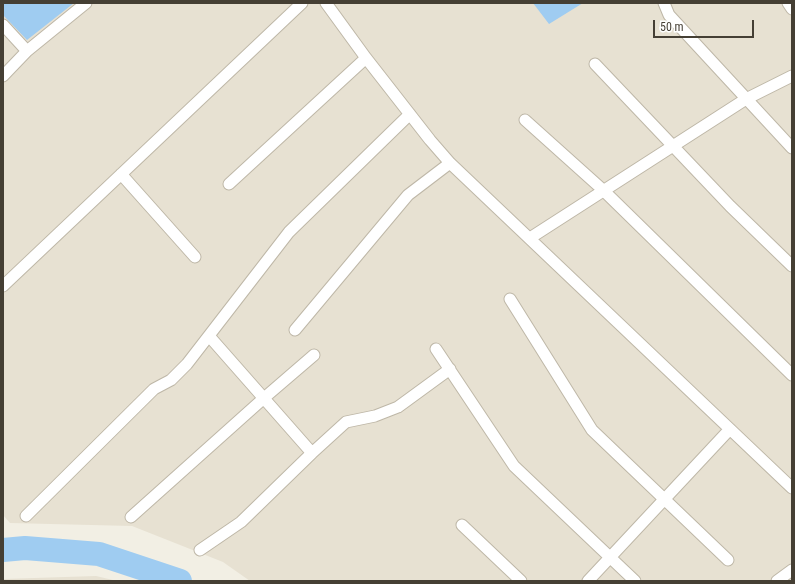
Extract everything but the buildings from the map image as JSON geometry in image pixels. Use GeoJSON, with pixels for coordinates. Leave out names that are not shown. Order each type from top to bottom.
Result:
{"type":"FeatureCollection","features":[{"type":"Feature","properties":{"kind":"street"},"geometry":{"type":"LineString","coordinates":[[3,76],[27,51],[86,3]]}},
{"type":"Feature","properties":{"kind":"street"},"geometry":{"type":"LineString","coordinates":[[3,286],[302,3]]}},
{"type":"Feature","properties":{"kind":"street"},"geometry":{"type":"LineString","coordinates":[[326,3],[366,58],[450,163],[792,488]]}},
{"type":"Feature","properties":{"kind":"street"},"geometry":{"type":"LineString","coordinates":[[664,3],[669,15],[792,148]]}},
{"type":"Feature","properties":{"kind":"street"},"geometry":{"type":"LineString","coordinates":[[788,3],[792,9]]}},
{"type":"Feature","properties":{"kind":"street"},"geometry":{"type":"LineString","coordinates":[[3,25],[27,51]]}},
{"type":"Feature","properties":{"kind":"street"},"geometry":{"type":"LineString","coordinates":[[229,184],[366,58]]}},
{"type":"Feature","properties":{"kind":"street"},"geometry":{"type":"LineString","coordinates":[[595,64],[730,206],[792,266]]}},
{"type":"Feature","properties":{"kind":"street"},"geometry":{"type":"LineString","coordinates":[[530,238],[746,99],[792,76]]}},
{"type":"Feature","properties":{"kind":"street"},"geometry":{"type":"LineString","coordinates":[[26,516],[154,389],[172,380],[187,364],[289,232],[410,114]]}},
{"type":"Feature","properties":{"kind":"street"},"geometry":{"type":"LineString","coordinates":[[525,120],[603,190],[792,375]]}},
{"type":"Feature","properties":{"kind":"street"},"geometry":{"type":"LineString","coordinates":[[296,330],[408,195],[450,163]]}},
{"type":"Feature","properties":{"kind":"street"},"geometry":{"type":"LineString","coordinates":[[121,174],[195,258]]}},
{"type":"Feature","properties":{"kind":"street"},"geometry":{"type":"LineString","coordinates":[[510,299],[592,430],[728,560]]}},
{"type":"Feature","properties":{"kind":"street"},"geometry":{"type":"LineString","coordinates":[[209,336],[312,453]]}},
{"type":"Feature","properties":{"kind":"street"},"geometry":{"type":"LineString","coordinates":[[436,349],[514,466],[635,581]]}},
{"type":"Feature","properties":{"kind":"street"},"geometry":{"type":"LineString","coordinates":[[131,517],[314,355]]}},
{"type":"Feature","properties":{"kind":"street"},"geometry":{"type":"LineString","coordinates":[[200,550],[241,522],[346,422],[375,416],[398,407],[450,369]]}},
{"type":"Feature","properties":{"kind":"street"},"geometry":{"type":"LineString","coordinates":[[588,581],[730,429]]}},
{"type":"Feature","properties":{"kind":"street"},"geometry":{"type":"LineString","coordinates":[[462,525],[521,581]]}},
{"type":"Feature","properties":{"kind":"street"},"geometry":{"type":"LineString","coordinates":[[777,581],[792,570]]}},
{"type":"Feature","properties":{"kind":"shaded area"},"geometry":{"type":"Polygon","coordinates":[[[3,3],[785,3],[792,11],[792,581],[250,581],[223,562],[132,526],[10,523],[3,515],[3,3]]]}},
{"type":"Feature","properties":{"kind":"shaded area"},"geometry":{"type":"Polygon","coordinates":[[[96,576],[117,581],[3,581],[3,579],[96,576]]]}},
{"type":"Feature","properties":{"kind":"water"},"geometry":{"type":"Polygon","coordinates":[[[3,3],[74,3],[27,40],[3,15],[3,3]]]}},
{"type":"Feature","properties":{"kind":"water"},"geometry":{"type":"Polygon","coordinates":[[[533,3],[583,3],[549,24],[533,3]]]}},
{"type":"Feature","properties":{"kind":"waterway"},"geometry":{"type":"LineString","coordinates":[[3,550],[25,548],[99,554],[180,581]]}}]}
